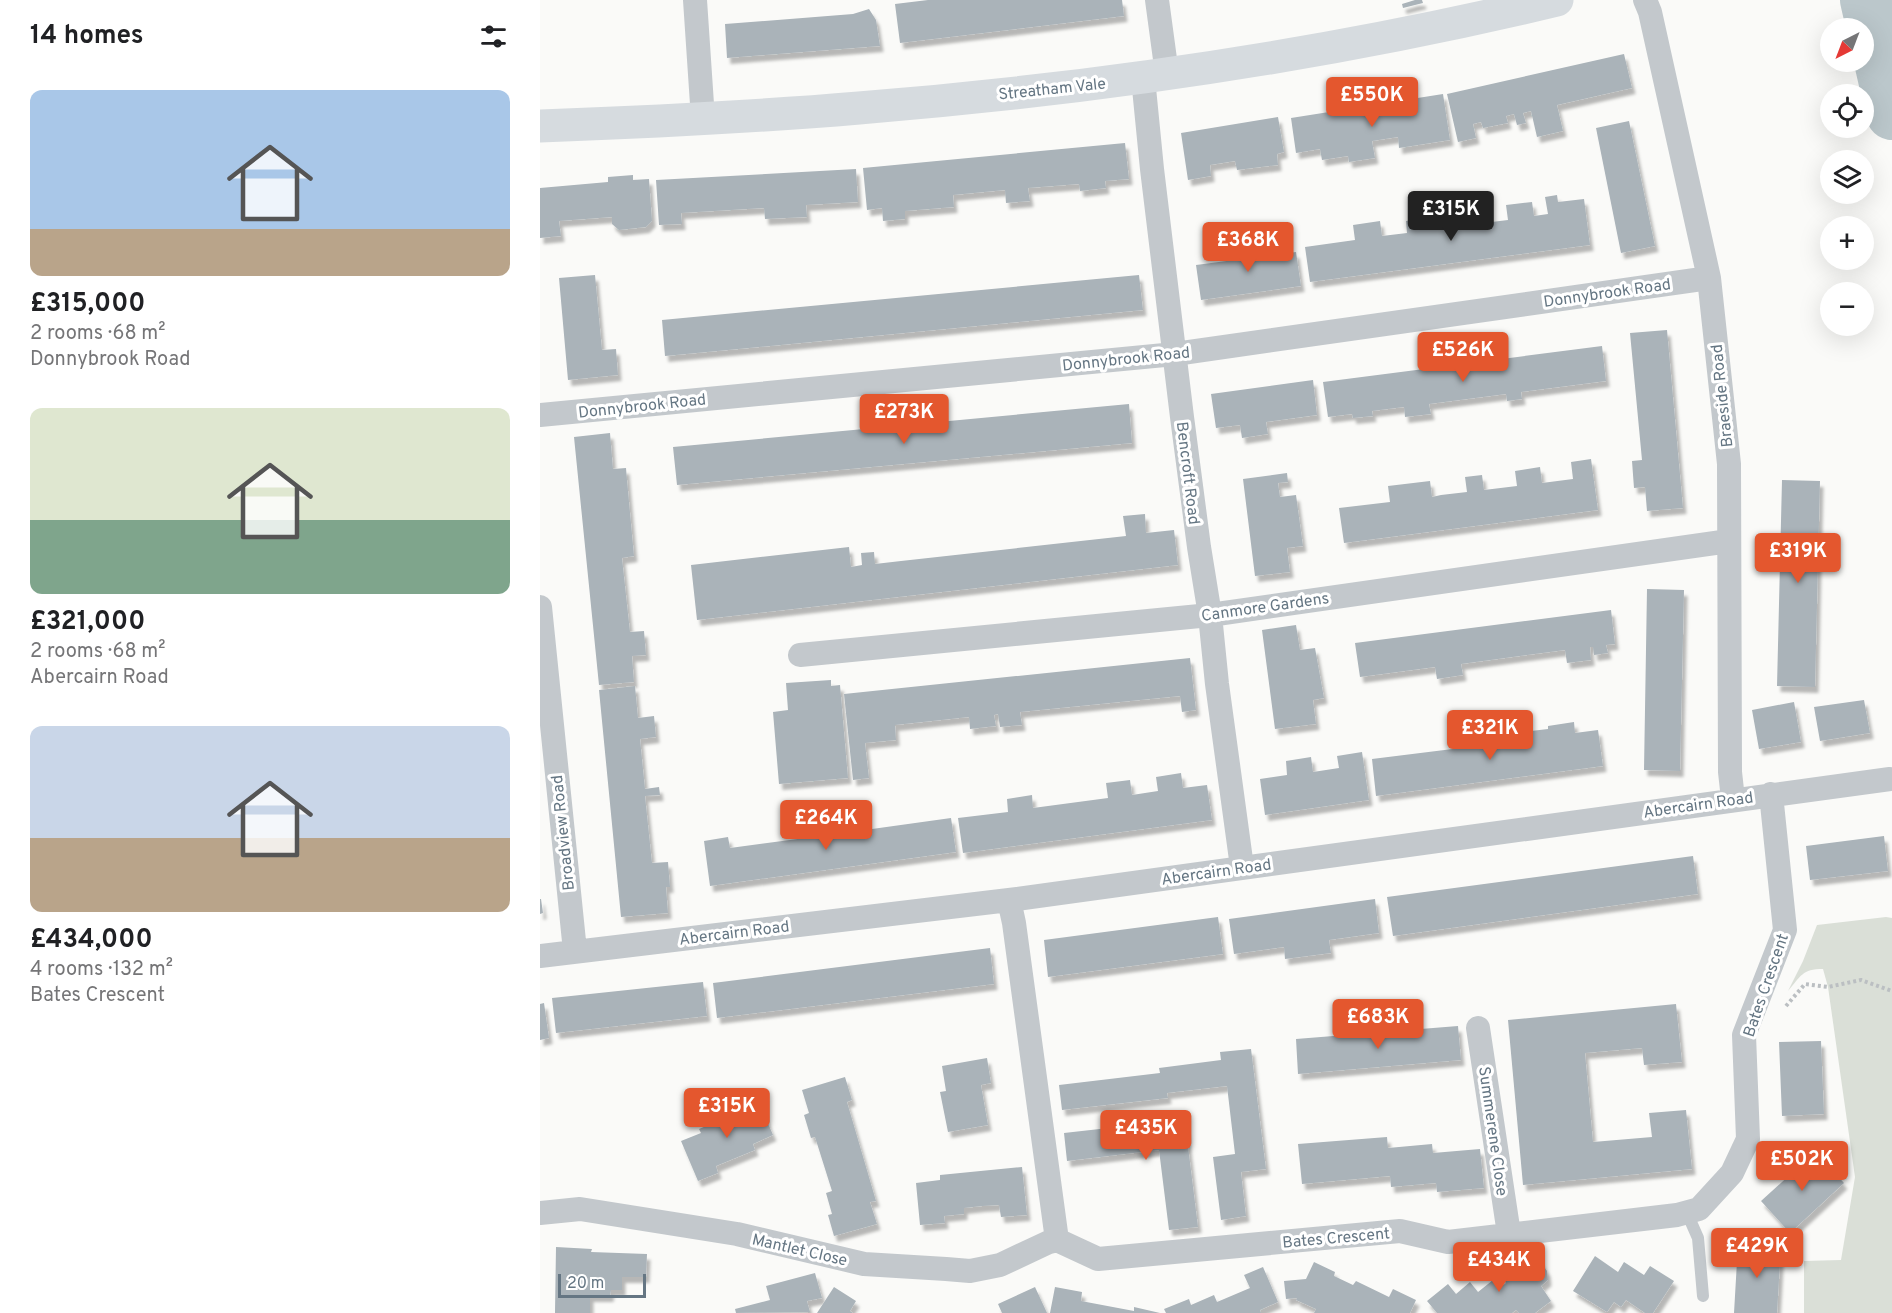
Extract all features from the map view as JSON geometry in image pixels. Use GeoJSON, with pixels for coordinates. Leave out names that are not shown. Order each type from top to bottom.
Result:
{"type":"FeatureCollection","features":[{"type":"Feature","properties":{"kind":"main road","name":"Streatham Vale"},"geometry":{"type":"LineString","coordinates":[[540,126],[703,119],[863,108],[1155,76],[1371,41],[1557,0]]}},
{"type":"Feature","properties":{"kind":"street"},"geometry":{"type":"LineString","coordinates":[[695,0],[703,119]]}},
{"type":"Feature","properties":{"kind":"street","name":"Bencroft Road"},"geometry":{"type":"LineString","coordinates":[[1156,0],[1152,169],[1197,535],[1210,615],[1242,867]]}},
{"type":"Feature","properties":{"kind":"street","name":"Braeside Road"},"geometry":{"type":"LineString","coordinates":[[1645,0],[1650,12],[1708,278],[1729,464],[1730,772],[1733,799]]}},
{"type":"Feature","properties":{"kind":"street","name":"Donnybrook Road"},"geometry":{"type":"LineString","coordinates":[[540,415],[1175,354],[1708,278]]}},
{"type":"Feature","properties":{"kind":"street","name":"Canmore Gardens"},"geometry":{"type":"LineString","coordinates":[[800,655],[1210,615],[1729,541]]}},
{"type":"Feature","properties":{"kind":"street","name":"Broadview Road"},"geometry":{"type":"LineString","coordinates":[[540,607],[543,682],[574,951]]}},
{"type":"Feature","properties":{"kind":"street","name":"Abercairn Road"},"geometry":{"type":"LineString","coordinates":[[540,956],[1009,900],[1891,779]]}},
{"type":"Feature","properties":{"kind":"street","name":"Bates Crescent"},"geometry":{"type":"LineString","coordinates":[[1057,1240],[1098,1259],[1400,1231],[1448,1242],[1677,1215],[1699,1209],[1732,1173],[1748,1139],[1744,1035],[1785,930],[1771,794]]}},
{"type":"Feature","properties":{"kind":"street"},"geometry":{"type":"LineString","coordinates":[[1009,900],[1057,1240]]}},
{"type":"Feature","properties":{"kind":"street","name":"Summerene Close"},"geometry":{"type":"LineString","coordinates":[[1478,1028],[1509,1234]]}},
{"type":"Feature","properties":{"kind":"street","name":"Mantlet Close"},"geometry":{"type":"LineString","coordinates":[[540,1213],[580,1209],[737,1234],[864,1264],[954,1270],[1000,1265],[1057,1240]]}},
{"type":"Feature","properties":{"kind":"lane"},"geometry":{"type":"LineString","coordinates":[[1687,1213],[1698,1238],[1703,1296]]}},
{"type":"Feature","properties":{"kind":"path"},"geometry":{"type":"LineString","coordinates":[[1784,1009],[1805,984],[1828,987],[1861,980],[1892,992]]}},
{"type":"Feature","properties":{"kind":"shaded area"},"geometry":{"type":"Polygon","coordinates":[[[1892,918],[1892,1313],[1804,1313],[1804,1261],[1841,1260],[1855,1177],[1828,987],[1823,969],[1806,972],[1788,991],[1817,925],[1892,918]]]}},
{"type":"Feature","properties":{"kind":"building"},"geometry":{"type":"Polygon","coordinates":[[[928,0],[1122,0],[1124,16],[900,43],[895,4],[928,0]]]}},
{"type":"Feature","properties":{"kind":"building"},"geometry":{"type":"Polygon","coordinates":[[[1422,0],[1423,3],[1403,8],[1402,4],[1422,0]]]}},
{"type":"Feature","properties":{"kind":"building"},"geometry":{"type":"Polygon","coordinates":[[[869,9],[876,20],[880,46],[727,58],[725,24],[853,14],[869,9]]]}},
{"type":"Feature","properties":{"kind":"building"},"geometry":{"type":"Polygon","coordinates":[[[1624,54],[1632,88],[1557,105],[1563,131],[1537,137],[1531,111],[1523,113],[1526,123],[1517,125],[1514,114],[1506,116],[1508,123],[1483,128],[1481,122],[1473,124],[1476,138],[1458,142],[1447,94],[1624,54]]]}},
{"type":"Feature","properties":{"kind":"building"},"geometry":{"type":"Polygon","coordinates":[[[1443,94],[1450,140],[1399,148],[1398,137],[1372,141],[1375,158],[1349,162],[1348,156],[1322,160],[1320,149],[1296,153],[1291,118],[1443,94]]]}},
{"type":"Feature","properties":{"kind":"building"},"geometry":{"type":"Polygon","coordinates":[[[1278,117],[1284,152],[1277,154],[1278,165],[1237,170],[1235,161],[1210,165],[1211,176],[1188,180],[1181,133],[1278,117]]]}},
{"type":"Feature","properties":{"kind":"building"},"geometry":{"type":"Polygon","coordinates":[[[1629,121],[1655,246],[1621,253],[1596,128],[1629,121]]]}},
{"type":"Feature","properties":{"kind":"building"},"geometry":{"type":"Polygon","coordinates":[[[1125,143],[1129,179],[1105,181],[1106,188],[1080,191],[1079,184],[1028,188],[1030,201],[1006,203],[1005,190],[953,195],[954,207],[905,211],[905,219],[883,221],[882,208],[867,210],[863,168],[1125,143]]]}},
{"type":"Feature","properties":{"kind":"building"},"geometry":{"type":"Polygon","coordinates":[[[856,169],[858,202],[806,205],[807,217],[765,219],[764,208],[681,213],[682,224],[659,225],[656,180],[856,169]]]}},
{"type":"Feature","properties":{"kind":"building"},"geometry":{"type":"Polygon","coordinates":[[[633,175],[633,180],[649,179],[652,221],[646,227],[619,230],[612,224],[612,217],[559,221],[561,236],[540,238],[540,188],[608,182],[608,177],[633,175]]]}},
{"type":"Feature","properties":{"kind":"building"},"geometry":{"type":"Polygon","coordinates":[[[1557,195],[1558,202],[1584,199],[1590,245],[1310,282],[1305,247],[1355,240],[1353,225],[1380,221],[1382,236],[1407,233],[1406,221],[1425,218],[1426,230],[1508,220],[1506,205],[1532,202],[1534,216],[1548,214],[1545,197],[1557,195]]]}},
{"type":"Feature","properties":{"kind":"building"},"geometry":{"type":"Polygon","coordinates":[[[1263,241],[1265,256],[1296,252],[1301,286],[1201,300],[1196,265],[1234,260],[1233,249],[1245,247],[1245,243],[1263,241]]]}},
{"type":"Feature","properties":{"kind":"building"},"geometry":{"type":"Polygon","coordinates":[[[595,275],[602,350],[616,349],[618,375],[568,380],[559,278],[595,275]]]}},
{"type":"Feature","properties":{"kind":"building"},"geometry":{"type":"Polygon","coordinates":[[[1139,275],[1143,310],[665,356],[662,320],[1139,275]]]}},
{"type":"Feature","properties":{"kind":"building"},"geometry":{"type":"Polygon","coordinates":[[[1667,330],[1683,508],[1647,511],[1645,487],[1634,488],[1632,461],[1642,460],[1630,333],[1667,330]]]}},
{"type":"Feature","properties":{"kind":"building"},"geometry":{"type":"Polygon","coordinates":[[[1602,346],[1606,381],[1521,392],[1522,399],[1507,401],[1506,394],[1429,404],[1431,414],[1405,417],[1404,407],[1372,411],[1373,416],[1353,418],[1352,414],[1328,417],[1323,382],[1602,346]]]}},
{"type":"Feature","properties":{"kind":"building"},"geometry":{"type":"Polygon","coordinates":[[[1313,380],[1317,415],[1266,422],[1268,434],[1242,438],[1240,425],[1216,428],[1211,394],[1313,380]]]}},
{"type":"Feature","properties":{"kind":"building"},"geometry":{"type":"Polygon","coordinates":[[[1129,404],[1132,443],[677,485],[673,447],[1129,404]]]}},
{"type":"Feature","properties":{"kind":"building"},"geometry":{"type":"Polygon","coordinates":[[[610,433],[613,469],[626,468],[634,556],[622,558],[630,632],[644,631],[646,655],[632,656],[634,682],[599,685],[574,437],[610,433]]]}},
{"type":"Feature","properties":{"kind":"building"},"geometry":{"type":"Polygon","coordinates":[[[1591,459],[1598,510],[1344,543],[1339,508],[1390,502],[1388,486],[1430,481],[1432,497],[1467,492],[1465,477],[1482,475],[1484,490],[1517,486],[1515,471],[1540,467],[1542,483],[1573,479],[1571,462],[1591,459]]]}},
{"type":"Feature","properties":{"kind":"building"},"geometry":{"type":"Polygon","coordinates":[[[1287,473],[1288,482],[1278,483],[1280,497],[1296,495],[1303,546],[1287,548],[1290,572],[1255,576],[1243,479],[1287,473]]]}},
{"type":"Feature","properties":{"kind":"building"},"geometry":{"type":"Polygon","coordinates":[[[1782,480],[1820,481],[1815,687],[1777,686],[1782,480]]]}},
{"type":"Feature","properties":{"kind":"building"},"geometry":{"type":"Polygon","coordinates":[[[1145,514],[1146,533],[1174,530],[1178,565],[697,620],[691,565],[849,547],[851,567],[862,565],[861,553],[874,552],[875,564],[1126,536],[1123,516],[1145,514]]]}},
{"type":"Feature","properties":{"kind":"building"},"geometry":{"type":"Polygon","coordinates":[[[1647,589],[1684,590],[1680,771],[1644,770],[1647,589]]]}},
{"type":"Feature","properties":{"kind":"building"},"geometry":{"type":"Polygon","coordinates":[[[1611,610],[1615,644],[1606,645],[1608,653],[1594,655],[1593,647],[1590,647],[1591,660],[1567,663],[1565,650],[1461,664],[1463,675],[1437,679],[1435,667],[1360,677],[1355,643],[1611,610]]]}},
{"type":"Feature","properties":{"kind":"building"},"geometry":{"type":"Polygon","coordinates":[[[1296,625],[1300,650],[1315,648],[1324,698],[1313,700],[1316,724],[1275,729],[1262,630],[1296,625]]]}},
{"type":"Feature","properties":{"kind":"building"},"geometry":{"type":"Polygon","coordinates":[[[1190,658],[1196,710],[1182,712],[1180,696],[1020,712],[1022,725],[1000,727],[998,714],[994,715],[996,726],[970,729],[969,717],[895,725],[896,740],[865,743],[869,778],[853,780],[844,694],[1190,658]]]}},
{"type":"Feature","properties":{"kind":"building"},"geometry":{"type":"Polygon","coordinates":[[[831,680],[831,686],[840,685],[848,778],[779,784],[773,712],[788,710],[786,683],[831,680]]]}},
{"type":"Feature","properties":{"kind":"building"},"geometry":{"type":"Polygon","coordinates":[[[635,686],[638,718],[654,716],[656,737],[640,739],[645,789],[659,787],[660,795],[645,796],[652,863],[668,862],[670,887],[666,887],[668,913],[621,917],[599,690],[635,686]]]}},
{"type":"Feature","properties":{"kind":"building"},"geometry":{"type":"Polygon","coordinates":[[[1864,700],[1870,733],[1820,741],[1814,707],[1864,700]]]}},
{"type":"Feature","properties":{"kind":"building"},"geometry":{"type":"Polygon","coordinates":[[[1794,702],[1801,742],[1759,749],[1752,710],[1794,702]]]}},
{"type":"Feature","properties":{"kind":"building"},"geometry":{"type":"Polygon","coordinates":[[[1574,722],[1575,733],[1598,730],[1603,766],[1376,796],[1372,759],[1532,739],[1531,731],[1574,722]]]}},
{"type":"Feature","properties":{"kind":"building"},"geometry":{"type":"Polygon","coordinates":[[[1362,752],[1369,800],[1265,815],[1260,779],[1287,775],[1286,761],[1311,757],[1313,772],[1339,768],[1337,756],[1362,752]]]}},
{"type":"Feature","properties":{"kind":"building"},"geometry":{"type":"Polygon","coordinates":[[[1181,773],[1183,788],[1207,785],[1212,820],[963,853],[958,818],[1008,812],[1007,799],[1032,795],[1033,808],[1108,798],[1106,783],[1130,780],[1132,795],[1158,791],[1156,777],[1181,773]]]}},
{"type":"Feature","properties":{"kind":"building"},"geometry":{"type":"Polygon","coordinates":[[[951,818],[956,852],[710,886],[704,841],[728,837],[730,848],[805,838],[803,826],[827,822],[829,835],[951,818]]]}},
{"type":"Feature","properties":{"kind":"building"},"geometry":{"type":"Polygon","coordinates":[[[1884,836],[1888,871],[1810,880],[1806,846],[1884,836]]]}},
{"type":"Feature","properties":{"kind":"building"},"geometry":{"type":"Polygon","coordinates":[[[1693,856],[1698,894],[1393,936],[1387,897],[1693,856]]]}},
{"type":"Feature","properties":{"kind":"building"},"geometry":{"type":"Polygon","coordinates":[[[540,899],[543,913],[540,914],[540,899]]]}},
{"type":"Feature","properties":{"kind":"building"},"geometry":{"type":"Polygon","coordinates":[[[1375,899],[1379,933],[1329,940],[1331,953],[1285,959],[1284,947],[1234,954],[1229,919],[1375,899]]]}},
{"type":"Feature","properties":{"kind":"building"},"geometry":{"type":"Polygon","coordinates":[[[1218,917],[1223,954],[1048,977],[1044,940],[1218,917]]]}},
{"type":"Feature","properties":{"kind":"building"},"geometry":{"type":"Polygon","coordinates":[[[990,948],[994,984],[717,1018],[713,983],[990,948]]]}},
{"type":"Feature","properties":{"kind":"building"},"geometry":{"type":"Polygon","coordinates":[[[703,982],[707,1016],[556,1033],[552,998],[703,982]]]}},
{"type":"Feature","properties":{"kind":"building"},"geometry":{"type":"Polygon","coordinates":[[[544,1003],[549,1038],[540,1040],[540,1004],[544,1003]]]}},
{"type":"Feature","properties":{"kind":"building"},"geometry":{"type":"Polygon","coordinates":[[[1676,1004],[1682,1062],[1644,1065],[1642,1048],[1585,1053],[1593,1142],[1652,1137],[1649,1113],[1686,1110],[1692,1169],[1523,1185],[1508,1020],[1676,1004]]]}},
{"type":"Feature","properties":{"kind":"building"},"geometry":{"type":"Polygon","coordinates":[[[1458,1026],[1461,1060],[1298,1074],[1296,1039],[1458,1026]]]}},
{"type":"Feature","properties":{"kind":"building"},"geometry":{"type":"Polygon","coordinates":[[[1821,1041],[1824,1114],[1782,1116],[1779,1042],[1821,1041]]]}},
{"type":"Feature","properties":{"kind":"building"},"geometry":{"type":"Polygon","coordinates":[[[1251,1049],[1266,1169],[1241,1172],[1246,1216],[1221,1220],[1213,1157],[1235,1154],[1227,1086],[1167,1093],[1168,1098],[1062,1110],[1059,1085],[1160,1073],[1159,1068],[1221,1060],[1220,1052],[1251,1049]]]}},
{"type":"Feature","properties":{"kind":"building"},"geometry":{"type":"Polygon","coordinates":[[[987,1058],[991,1083],[981,1085],[988,1125],[948,1132],[940,1092],[946,1091],[942,1066],[987,1058]]]}},
{"type":"Feature","properties":{"kind":"building"},"geometry":{"type":"Polygon","coordinates":[[[845,1077],[852,1100],[847,1102],[876,1201],[870,1202],[877,1224],[834,1236],[828,1215],[832,1214],[826,1193],[832,1191],[815,1137],[811,1138],[804,1115],[809,1113],[802,1090],[845,1077]]]}},
{"type":"Feature","properties":{"kind":"building"},"geometry":{"type":"Polygon","coordinates":[[[756,1096],[773,1135],[753,1144],[755,1150],[716,1166],[718,1173],[698,1181],[681,1141],[701,1133],[699,1129],[739,1112],[736,1105],[756,1096]]]}},
{"type":"Feature","properties":{"kind":"building"},"geometry":{"type":"Polygon","coordinates":[[[1162,1122],[1163,1133],[1186,1130],[1198,1227],[1169,1230],[1159,1150],[1067,1161],[1064,1133],[1162,1122]]]}},
{"type":"Feature","properties":{"kind":"building"},"geometry":{"type":"Polygon","coordinates":[[[1387,1137],[1388,1148],[1432,1144],[1433,1153],[1480,1149],[1484,1188],[1437,1192],[1436,1183],[1391,1187],[1390,1176],[1302,1184],[1298,1144],[1387,1137]]]}},
{"type":"Feature","properties":{"kind":"building"},"geometry":{"type":"Polygon","coordinates":[[[1815,1152],[1844,1183],[1790,1233],[1761,1201],[1815,1152]]]}},
{"type":"Feature","properties":{"kind":"building"},"geometry":{"type":"Polygon","coordinates":[[[1022,1167],[1027,1215],[1001,1217],[999,1205],[982,1206],[964,1208],[964,1214],[944,1216],[945,1223],[920,1225],[916,1183],[940,1180],[940,1175],[1022,1167]]]}},
{"type":"Feature","properties":{"kind":"building"},"geometry":{"type":"Polygon","coordinates":[[[1738,1244],[1781,1246],[1777,1313],[1734,1313],[1738,1244]]]}},
{"type":"Feature","properties":{"kind":"building"},"geometry":{"type":"Polygon","coordinates":[[[556,1247],[592,1249],[591,1252],[647,1254],[646,1277],[622,1277],[622,1290],[611,1290],[610,1296],[590,1296],[590,1313],[555,1313],[556,1247]]]}},
{"type":"Feature","properties":{"kind":"building"},"geometry":{"type":"Polygon","coordinates":[[[1595,1256],[1618,1272],[1624,1262],[1644,1275],[1650,1266],[1674,1281],[1653,1313],[1645,1313],[1626,1300],[1621,1307],[1614,1302],[1607,1312],[1573,1291],[1595,1256]]]}},
{"type":"Feature","properties":{"kind":"building"},"geometry":{"type":"Polygon","coordinates":[[[1539,1259],[1547,1271],[1548,1280],[1541,1286],[1551,1301],[1535,1313],[1519,1313],[1516,1310],[1512,1313],[1437,1313],[1427,1301],[1448,1284],[1456,1294],[1470,1282],[1478,1292],[1493,1280],[1499,1288],[1506,1283],[1501,1276],[1521,1261],[1539,1259]]]}},
{"type":"Feature","properties":{"kind":"building"},"geometry":{"type":"Polygon","coordinates":[[[1314,1262],[1335,1272],[1334,1276],[1353,1285],[1356,1281],[1389,1297],[1393,1289],[1416,1300],[1410,1313],[1314,1313],[1316,1309],[1296,1300],[1297,1298],[1286,1299],[1284,1281],[1306,1279],[1314,1262]]]}},
{"type":"Feature","properties":{"kind":"building"},"geometry":{"type":"Polygon","coordinates":[[[1263,1267],[1278,1302],[1260,1310],[1261,1313],[1166,1313],[1164,1309],[1189,1299],[1191,1305],[1214,1295],[1217,1302],[1250,1288],[1244,1275],[1263,1267]]]}},
{"type":"Feature","properties":{"kind":"building"},"geometry":{"type":"Polygon","coordinates":[[[815,1273],[822,1298],[807,1301],[810,1312],[736,1313],[735,1309],[770,1300],[766,1286],[815,1273]]]}},
{"type":"Feature","properties":{"kind":"building"},"geometry":{"type":"Polygon","coordinates":[[[834,1287],[856,1301],[850,1311],[853,1313],[817,1313],[834,1287]]]}},
{"type":"Feature","properties":{"kind":"building"},"geometry":{"type":"Polygon","coordinates":[[[1035,1287],[1047,1313],[1002,1313],[998,1304],[1035,1287]]]}},
{"type":"Feature","properties":{"kind":"building"},"geometry":{"type":"Polygon","coordinates":[[[1055,1287],[1082,1292],[1081,1301],[1134,1311],[1134,1307],[1160,1313],[1050,1313],[1055,1287]]]}},
{"type":"Feature","properties":{"kind":"waterway"},"geometry":{"type":"LineString","coordinates":[[1866,0],[1892,114]]}}]}
